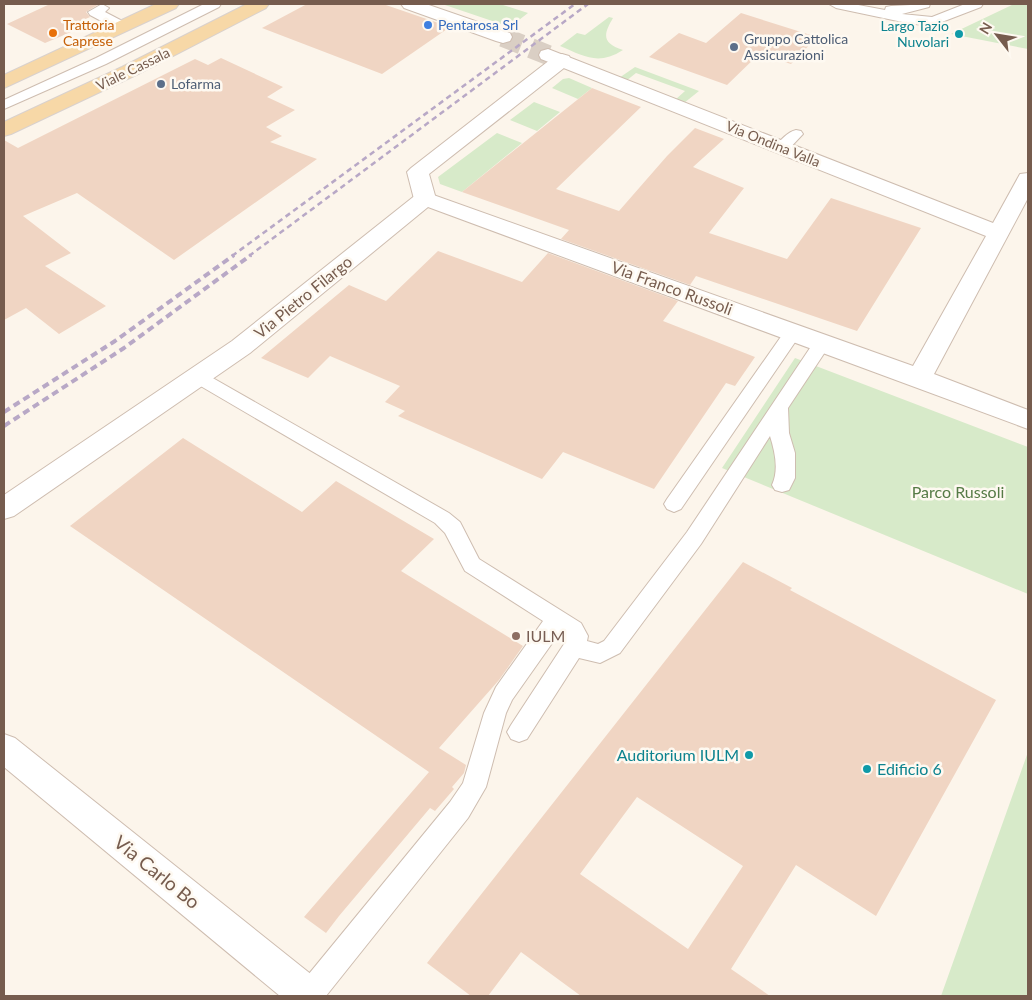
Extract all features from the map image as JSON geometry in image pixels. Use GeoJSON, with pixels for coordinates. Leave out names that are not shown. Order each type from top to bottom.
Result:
{"type":"FeatureCollection","features":[{"type":"Feature","properties":{"kind":"main road"},"geometry":{"type":"LineString","coordinates":[[4,82],[170,4]]}},
{"type":"Feature","properties":{"kind":"main road","name":"Viale Cassala"},"geometry":{"type":"LineString","coordinates":[[4,130],[129,71],[260,4]]}},
{"type":"Feature","properties":{"kind":"street"},"geometry":{"type":"LineString","coordinates":[[410,4],[503,37]]}},
{"type":"Feature","properties":{"kind":"street","name":"Via Ondina Valla"},"geometry":{"type":"LineString","coordinates":[[424,199],[418,172],[555,58],[789,141],[998,233]]}},
{"type":"Feature","properties":{"kind":"street"},"geometry":{"type":"LineString","coordinates":[[919,378],[1028,179]]}},
{"type":"Feature","properties":{"kind":"street","name":"Via Franco Russoli"},"geometry":{"type":"LineString","coordinates":[[424,199],[919,378],[1028,420]]}},
{"type":"Feature","properties":{"kind":"street","name":"Via Pietro Filargo"},"geometry":{"type":"LineString","coordinates":[[4,509],[241,347],[424,199]]}},
{"type":"Feature","properties":{"kind":"street","name":"Via Carlo Bo"},"geometry":{"type":"LineString","coordinates":[[4,748],[309,996]]}},
{"type":"Feature","properties":{"kind":"lane","name":"Viale Cassala"},"geometry":{"type":"LineString","coordinates":[[4,105],[102,61],[214,4]]}},
{"type":"Feature","properties":{"kind":"lane"},"geometry":{"type":"LineString","coordinates":[[837,4],[912,20],[934,21],[976,4]]}},
{"type":"Feature","properties":{"kind":"lane"},"geometry":{"type":"LineString","coordinates":[[871,11],[906,10],[924,4]]}},
{"type":"Feature","properties":{"kind":"lane"},"geometry":{"type":"LineString","coordinates":[[102,8],[95,12],[123,26]]}},
{"type":"Feature","properties":{"kind":"lane"},"geometry":{"type":"LineString","coordinates":[[674,504],[793,332]]}},
{"type":"Feature","properties":{"kind":"lane"},"geometry":{"type":"LineString","coordinates":[[574,647],[600,654],[612,647],[694,538],[822,343]]}},
{"type":"Feature","properties":{"kind":"lane"},"geometry":{"type":"LineString","coordinates":[[198,376],[442,518],[453,528],[472,565],[573,628],[577,636],[574,647],[519,732]]}},
{"type":"Feature","properties":{"kind":"lane"},"geometry":{"type":"LineString","coordinates":[[778,408],[779,433],[785,453],[782,485]]}},
{"type":"Feature","properties":{"kind":"lane"},"geometry":{"type":"LineString","coordinates":[[309,996],[459,810],[474,787],[493,719],[504,694],[557,618]]}},
{"type":"Feature","properties":{"kind":"green space"},"geometry":{"type":"Polygon","coordinates":[[[442,4],[500,4],[528,13],[510,27],[442,4]]]}},
{"type":"Feature","properties":{"kind":"green space"},"geometry":{"type":"Polygon","coordinates":[[[1014,4],[1028,4],[1028,49],[951,34],[1014,4]]]}},
{"type":"Feature","properties":{"kind":"green space"},"geometry":{"type":"Polygon","coordinates":[[[609,17],[613,18],[607,29],[606,38],[611,44],[623,50],[606,58],[591,58],[560,46],[577,33],[585,35],[609,17]]]}},
{"type":"Feature","properties":{"kind":"green space"},"geometry":{"type":"Polygon","coordinates":[[[635,67],[699,91],[684,103],[675,100],[685,91],[636,73],[626,81],[619,78],[635,67]]]}},
{"type":"Feature","properties":{"kind":"green space"},"geometry":{"type":"Polygon","coordinates":[[[569,78],[592,88],[578,99],[552,88],[563,79],[569,78]]]}},
{"type":"Feature","properties":{"kind":"green space"},"geometry":{"type":"Polygon","coordinates":[[[534,102],[560,112],[537,131],[510,120],[534,102]]]}},
{"type":"Feature","properties":{"kind":"green space"},"geometry":{"type":"Polygon","coordinates":[[[497,133],[522,143],[462,192],[440,184],[438,177],[497,133]]]}},
{"type":"Feature","properties":{"kind":"green space","name":"Parco Russoli"},"geometry":{"type":"Polygon","coordinates":[[[795,358],[1028,447],[1028,594],[722,468],[795,358]]]}},
{"type":"Feature","properties":{"kind":"green space"},"geometry":{"type":"Polygon","coordinates":[[[1028,752],[1028,996],[941,996],[1028,752]]]}},
{"type":"Feature","properties":{"kind":"building"},"geometry":{"type":"Polygon","coordinates":[[[50,4],[99,4],[86,12],[90,17],[70,26],[76,30],[45,43],[7,24],[50,4]]]}},
{"type":"Feature","properties":{"kind":"building"},"geometry":{"type":"Polygon","coordinates":[[[307,4],[383,4],[450,27],[382,74],[262,28],[307,4]]]}},
{"type":"Feature","properties":{"kind":"building"},"geometry":{"type":"Polygon","coordinates":[[[741,13],[817,37],[791,64],[759,54],[727,85],[649,57],[679,33],[706,43],[741,13]]]}},
{"type":"Feature","properties":{"kind":"building"},"geometry":{"type":"Polygon","coordinates":[[[221,58],[283,87],[267,97],[295,110],[266,127],[282,136],[270,142],[317,159],[174,260],[77,193],[23,216],[71,253],[45,266],[106,306],[59,334],[26,308],[4,320],[4,140],[18,148],[195,59],[208,65],[221,58]]]}},
{"type":"Feature","properties":{"kind":"building"},"geometry":{"type":"Polygon","coordinates":[[[592,88],[641,107],[556,189],[619,211],[667,156],[695,128],[724,139],[693,167],[744,188],[709,233],[787,259],[831,198],[921,228],[857,331],[696,276],[690,285],[561,239],[569,230],[462,192],[592,88]]]}},
{"type":"Feature","properties":{"kind":"building"},"geometry":{"type":"Polygon","coordinates":[[[438,251],[522,282],[548,253],[678,301],[663,321],[755,357],[735,386],[726,383],[654,489],[563,452],[542,479],[398,416],[405,411],[385,402],[400,386],[330,356],[308,378],[261,358],[349,285],[386,301],[438,251]]]}},
{"type":"Feature","properties":{"kind":"building"},"geometry":{"type":"Polygon","coordinates":[[[183,438],[302,512],[336,481],[434,539],[401,571],[523,646],[499,680],[439,748],[466,765],[464,773],[452,787],[454,789],[435,811],[430,808],[326,933],[304,917],[429,772],[70,526],[183,438]]]}},
{"type":"Feature","properties":{"kind":"building","name":"Edificio 6"},"geometry":{"type":"Polygon","coordinates":[[[743,562],[792,588],[790,590],[996,700],[876,916],[796,865],[731,969],[770,996],[581,996],[521,952],[488,996],[471,996],[427,963],[743,562]],[[637,797],[580,874],[688,949],[743,866],[637,797]]]}},
{"type":"Feature","properties":{"kind":"tunnel"},"geometry":{"type":"LineString","coordinates":[[503,37],[548,55]]}},
{"type":"Feature","properties":{"kind":"railway"},"geometry":{"type":"LineString","coordinates":[[232,256],[575,4]]}},
{"type":"Feature","properties":{"kind":"railway"},"geometry":{"type":"LineString","coordinates":[[249,256],[588,4]]}},
{"type":"Feature","properties":{"kind":"railway"},"geometry":{"type":"LineString","coordinates":[[4,412],[115,341],[234,255]]}},
{"type":"Feature","properties":{"kind":"railway"},"geometry":{"type":"LineString","coordinates":[[4,426],[124,348],[251,255]]}},
{"type":"Feature","properties":{"kind":"place","name":"Pentarosa Srl"},"geometry":{"type":"Point","coordinates":[428,25]}},
{"type":"Feature","properties":{"kind":"place","name":"Trattoria Caprese"},"geometry":{"type":"Point","coordinates":[53,33]}},
{"type":"Feature","properties":{"kind":"place","name":"Largo Tazio Nuvolari"},"geometry":{"type":"Point","coordinates":[959,34]}},
{"type":"Feature","properties":{"kind":"place","name":"Gruppo Cattolica Assicurazioni"},"geometry":{"type":"Point","coordinates":[734,47]}},
{"type":"Feature","properties":{"kind":"place","name":"Lofarma"},"geometry":{"type":"Point","coordinates":[161,84]}},
{"type":"Feature","properties":{"kind":"place","name":"IULM"},"geometry":{"type":"Point","coordinates":[516,636]}},
{"type":"Feature","properties":{"kind":"place","name":"Auditorium IULM"},"geometry":{"type":"Point","coordinates":[749,755]}},
{"type":"Feature","properties":{"kind":"place","name":"Edificio 6"},"geometry":{"type":"Point","coordinates":[867,769]}}]}
